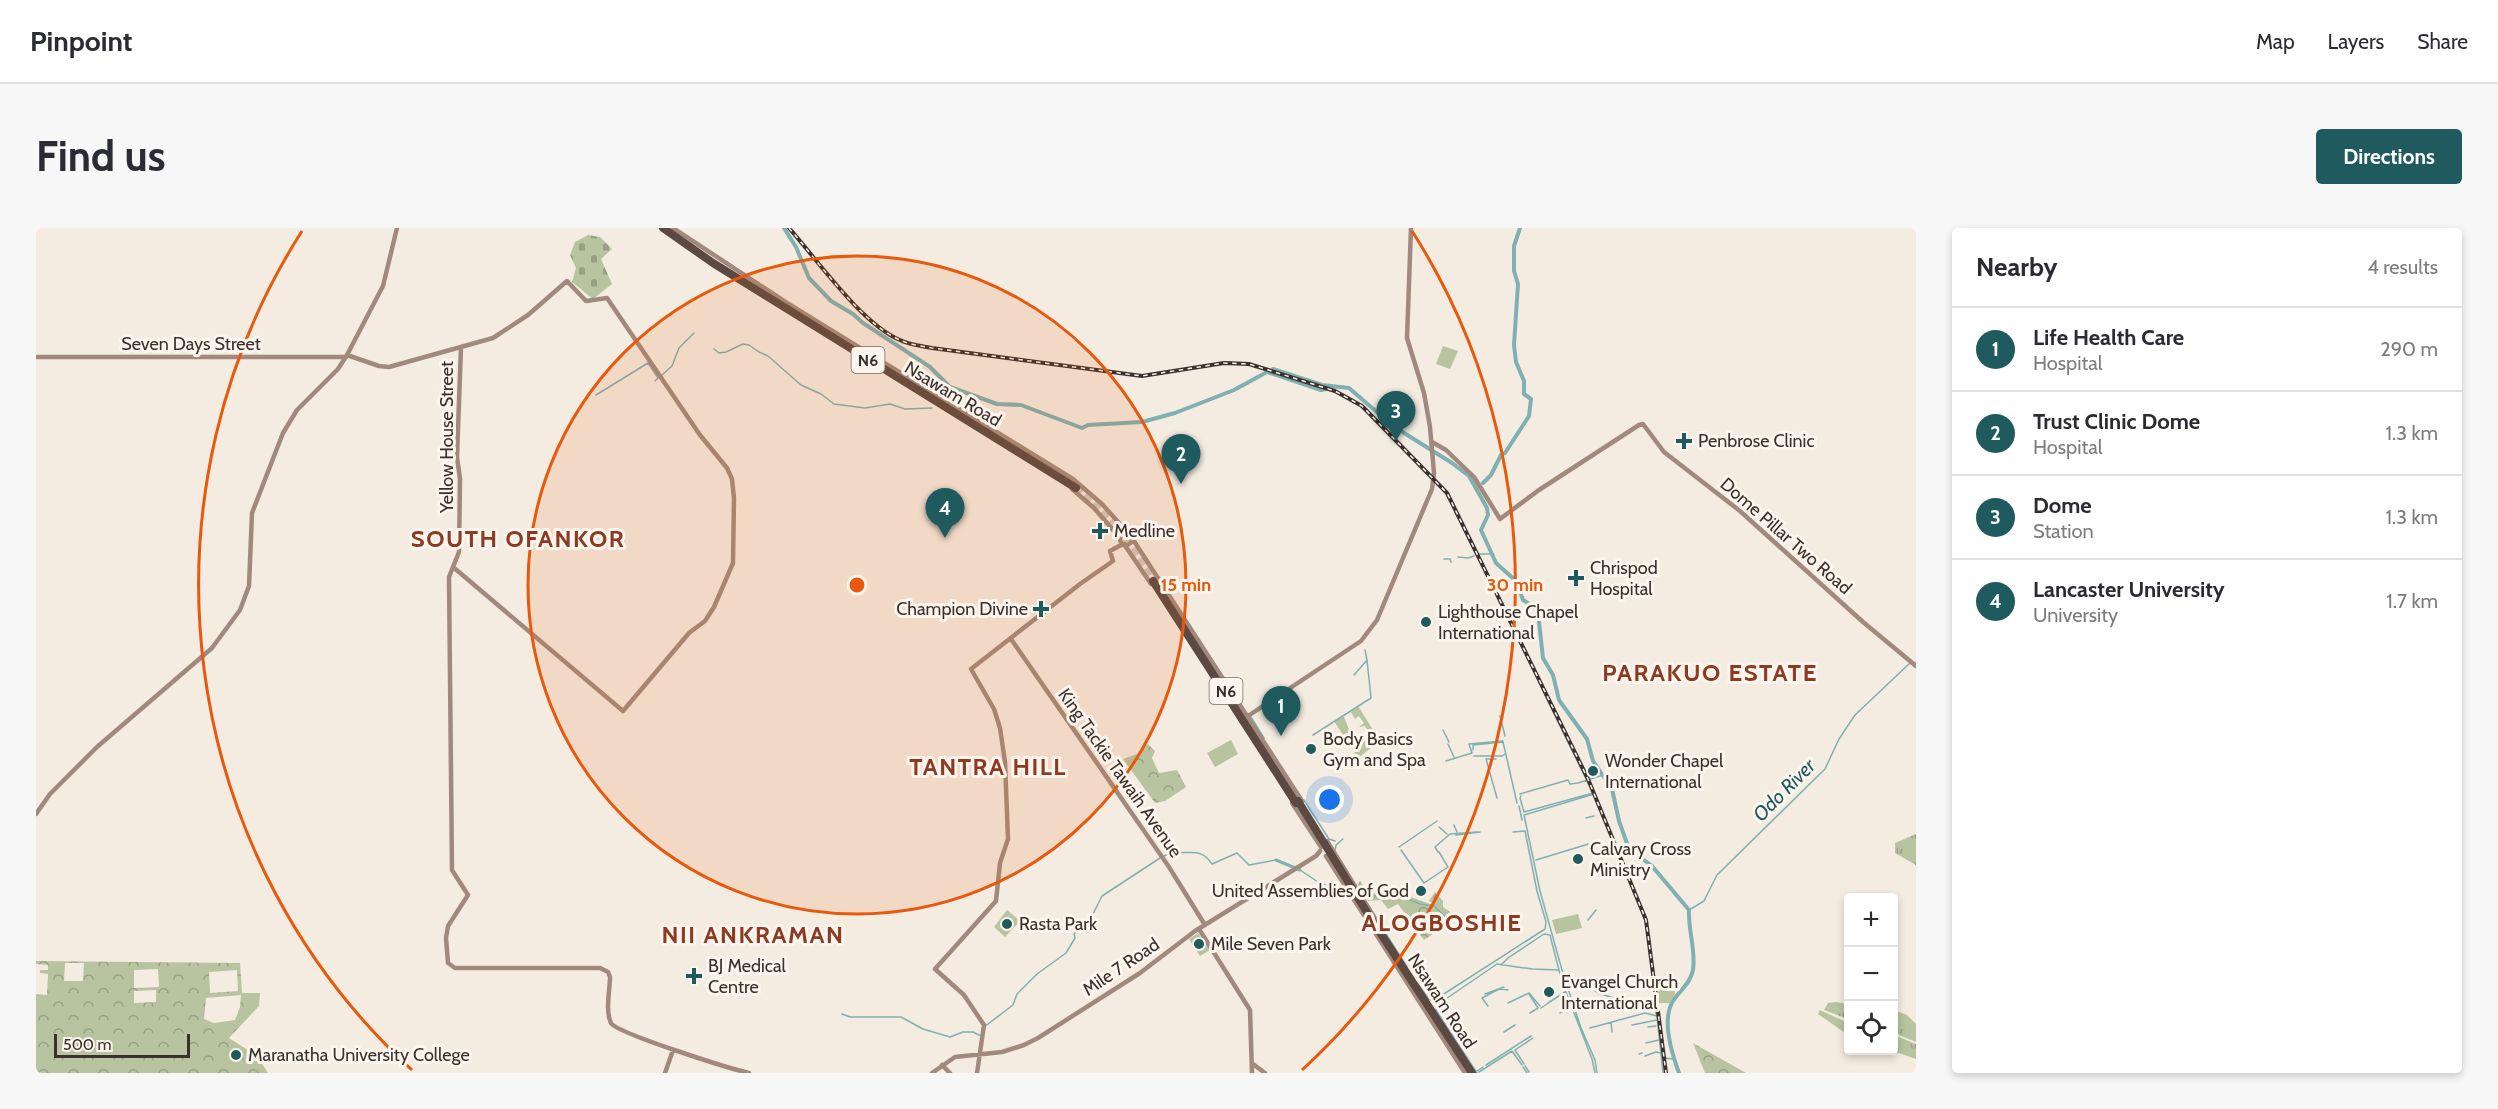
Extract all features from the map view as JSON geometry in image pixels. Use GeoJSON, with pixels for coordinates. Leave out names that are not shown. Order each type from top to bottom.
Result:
{"type":"FeatureCollection","features":[{"type":"Feature","properties":{"kind":"highway","name":"Nsawam Road"},"geometry":{"type":"LineString","coordinates":[[663,228],[722,269],[1076,487]]}},
{"type":"Feature","properties":{"kind":"highway","name":"Nsawam Road"},"geometry":{"type":"LineString","coordinates":[[1154,581],[1471,1073]]}},
{"type":"Feature","properties":{"kind":"street"},"geometry":{"type":"LineString","coordinates":[[36,814],[50,794],[118,727],[204,656],[229,627],[248,592],[251,518],[283,433],[297,410],[338,369],[347,356],[383,286],[397,228]]}},
{"type":"Feature","properties":{"kind":"street"},"geometry":{"type":"LineString","coordinates":[[663,228],[722,272],[1067,486],[1094,508],[1121,542],[1195,650],[1323,852],[1471,1073]]}},
{"type":"Feature","properties":{"kind":"street"},"geometry":{"type":"LineString","coordinates":[[673,228],[772,293],[1073,479],[1110,511],[1130,536],[1257,730],[1471,1073]]}},
{"type":"Feature","properties":{"kind":"street"},"geometry":{"type":"LineString","coordinates":[[1248,716],[1361,641],[1371,630],[1429,497],[1434,479],[1432,444],[1424,393],[1407,338],[1411,228]]}},
{"type":"Feature","properties":{"kind":"street"},"geometry":{"type":"LineString","coordinates":[[347,356],[389,367],[493,338],[528,315],[567,281],[586,301],[607,298],[732,478],[734,533],[729,576],[708,618],[689,633],[623,711],[453,567]]}},
{"type":"Feature","properties":{"kind":"street","name":"Yellow House Street"},"geometry":{"type":"LineString","coordinates":[[461,347],[457,457],[460,479],[459,557],[449,577],[449,741],[452,870],[468,895],[448,926],[446,945],[448,965],[455,968],[590,966],[600,968],[608,972],[610,977],[609,1018],[613,1026],[673,1050]]}},
{"type":"Feature","properties":{"kind":"street","name":"Seven Days Street"},"geometry":{"type":"LineString","coordinates":[[36,357],[347,356]]}},
{"type":"Feature","properties":{"kind":"street","name":"Dome Pillar Two Road"},"geometry":{"type":"LineString","coordinates":[[1432,444],[1446,450],[1470,473],[1500,519],[1539,490],[1641,424],[1664,452],[1740,511],[1915,665]]}},
{"type":"Feature","properties":{"kind":"street"},"geometry":{"type":"LineString","coordinates":[[977,1073],[984,1027],[962,993],[935,969],[996,901],[1000,863],[1008,839],[1005,762],[1000,728],[994,709],[971,669],[1113,561],[1110,553],[1121,542],[1123,534],[1130,536]]}},
{"type":"Feature","properties":{"kind":"street"},"geometry":{"type":"LineString","coordinates":[[1121,542],[1130,543],[1130,536]]}},
{"type":"Feature","properties":{"kind":"street","name":"King Tackie Tawaih Avenue"},"geometry":{"type":"LineString","coordinates":[[1011,639],[1162,857],[1205,925]]}},
{"type":"Feature","properties":{"kind":"street"},"geometry":{"type":"LineString","coordinates":[[1323,852],[1328,844]]}},
{"type":"Feature","properties":{"kind":"street"},"geometry":{"type":"LineString","coordinates":[[1323,852],[1333,850]]}},
{"type":"Feature","properties":{"kind":"street","name":"Mile 7 Road"},"geometry":{"type":"LineString","coordinates":[[932,1073],[955,1057],[981,1056],[1018,1048],[1042,1035],[1129,980],[1205,925],[1323,852]]}},
{"type":"Feature","properties":{"kind":"street"},"geometry":{"type":"LineString","coordinates":[[1199,929],[1250,1010],[1252,1073]]}},
{"type":"Feature","properties":{"kind":"street"},"geometry":{"type":"LineString","coordinates":[[665,1073],[673,1050],[749,1073]]}},
{"type":"Feature","properties":{"kind":"street"},"geometry":{"type":"LineString","coordinates":[[1252,1064],[1265,1073]]}},
{"type":"Feature","properties":{"kind":"street"},"geometry":{"type":"LineString","coordinates":[[942,1065],[950,1073]]}},
{"type":"Feature","properties":{"kind":"green space"},"geometry":{"type":"Polygon","coordinates":[[[588,235],[600,237],[612,249],[601,259],[612,284],[593,299],[572,282],[576,268],[570,255],[575,242],[588,235]]]}},
{"type":"Feature","properties":{"kind":"green space"},"geometry":{"type":"Polygon","coordinates":[[[1443,346],[1458,351],[1450,369],[1436,364],[1443,346]]]}},
{"type":"Feature","properties":{"kind":"green space"},"geometry":{"type":"Polygon","coordinates":[[[1358,706],[1380,741],[1358,758],[1334,721],[1344,717],[1350,732],[1355,731],[1351,734],[1358,745],[1372,737],[1365,726],[1359,727],[1364,723],[1359,716],[1355,719],[1351,712],[1358,706]]]}},
{"type":"Feature","properties":{"kind":"green space"},"geometry":{"type":"Polygon","coordinates":[[[1231,740],[1238,754],[1215,767],[1207,753],[1231,740]]]}},
{"type":"Feature","properties":{"kind":"green space"},"geometry":{"type":"Polygon","coordinates":[[[1148,744],[1155,751],[1152,758],[1159,773],[1177,770],[1186,787],[1165,801],[1155,803],[1123,759],[1140,753],[1144,745],[1148,744]]]}},
{"type":"Feature","properties":{"kind":"green space"},"geometry":{"type":"Polygon","coordinates":[[[1916,834],[1916,865],[1895,853],[1895,843],[1916,834]]]}},
{"type":"Feature","properties":{"kind":"green space"},"geometry":{"type":"Polygon","coordinates":[[[1360,881],[1368,892],[1399,893],[1430,904],[1434,904],[1429,901],[1435,892],[1443,901],[1443,907],[1450,912],[1451,922],[1424,940],[1398,904],[1388,909],[1381,900],[1368,901],[1358,885],[1360,881]]]}},
{"type":"Feature","properties":{"kind":"green space","name":"Rasta Park"},"geometry":{"type":"Polygon","coordinates":[[[1007,910],[1020,921],[1005,937],[994,927],[1007,910]]]}},
{"type":"Feature","properties":{"kind":"green space"},"geometry":{"type":"Polygon","coordinates":[[[1578,914],[1582,928],[1556,934],[1552,920],[1578,914]]]}},
{"type":"Feature","properties":{"kind":"green space","name":"Mile Seven Park"},"geometry":{"type":"Polygon","coordinates":[[[1198,933],[1210,950],[1200,956],[1189,939],[1198,933]]]}},
{"type":"Feature","properties":{"kind":"green space"},"geometry":{"type":"Polygon","coordinates":[[[36,961],[240,963],[242,993],[260,993],[259,1006],[229,1038],[257,1056],[268,1073],[36,1073],[36,994],[47,995],[48,974],[40,973],[40,970],[48,970],[48,965],[36,964],[36,961]],[[65,963],[64,981],[83,981],[84,963],[65,963]],[[158,969],[134,970],[134,988],[159,987],[158,969]],[[237,970],[209,972],[210,993],[238,991],[237,970]],[[156,990],[134,991],[134,1003],[156,1002],[156,990]],[[241,995],[206,998],[204,1019],[214,1023],[235,1020],[240,1007],[241,995]]]}},
{"type":"Feature","properties":{"kind":"green space"},"geometry":{"type":"Polygon","coordinates":[[[1656,978],[1674,978],[1675,994],[1670,1003],[1659,1003],[1656,978]]]}},
{"type":"Feature","properties":{"kind":"green space"},"geometry":{"type":"Polygon","coordinates":[[[1828,1003],[1844,1003],[1844,1018],[1824,1010],[1828,1003]]]}},
{"type":"Feature","properties":{"kind":"green space"},"geometry":{"type":"Polygon","coordinates":[[[1820,1010],[1844,1021],[1844,1032],[1818,1014],[1820,1010]]]}},
{"type":"Feature","properties":{"kind":"green space"},"geometry":{"type":"Polygon","coordinates":[[[1898,1012],[1907,1015],[1916,1024],[1916,1042],[1898,1035],[1898,1012]]]}},
{"type":"Feature","properties":{"kind":"green space"},"geometry":{"type":"Polygon","coordinates":[[[1898,1037],[1916,1044],[1916,1059],[1898,1053],[1898,1037]]]}},
{"type":"Feature","properties":{"kind":"green space"},"geometry":{"type":"Polygon","coordinates":[[[1693,1043],[1746,1073],[1705,1073],[1693,1043]]]}},
{"type":"Feature","properties":{"kind":"waterway"},"geometry":{"type":"LineString","coordinates":[[784,228],[796,247],[809,278],[831,301],[930,367],[950,387],[997,404],[1021,405],[1082,428],[1088,425],[1142,422],[1175,413],[1234,390],[1267,372],[1321,390],[1326,389]]}},
{"type":"Feature","properties":{"kind":"waterway"},"geometry":{"type":"LineString","coordinates":[[1483,483],[1491,475],[1501,455],[1505,453],[1529,416],[1531,399],[1524,394],[1524,381],[1516,362],[1514,345],[1518,284],[1514,271],[1514,246],[1520,228]]}},
{"type":"Feature","properties":{"kind":"waterway"},"geometry":{"type":"LineString","coordinates":[[662,375],[672,366],[679,348],[694,333]]}},
{"type":"Feature","properties":{"kind":"waterway"},"geometry":{"type":"LineString","coordinates":[[714,349],[719,353],[743,344],[749,345],[768,356],[801,385],[821,394],[834,404],[865,408],[890,404],[905,409],[932,408]]}},
{"type":"Feature","properties":{"kind":"waterway"},"geometry":{"type":"LineString","coordinates":[[596,395],[648,363],[658,378],[655,381]]}},
{"type":"Feature","properties":{"kind":"waterway"},"geometry":{"type":"LineString","coordinates":[[1273,369],[1322,385],[1349,388],[1393,426],[1469,476],[1487,508],[1488,515],[1481,530],[1496,563],[1516,581],[1523,600],[1534,607],[1538,613],[1543,658],[1553,675],[1559,700],[1587,739],[1593,761],[1612,789],[1619,821],[1629,849],[1652,866],[1689,910],[1694,955],[1693,970],[1687,983],[1673,1001],[1668,1018],[1669,1037],[1679,1073]]}},
{"type":"Feature","properties":{"kind":"waterway"},"geometry":{"type":"LineString","coordinates":[[1455,512],[1476,555]]}},
{"type":"Feature","properties":{"kind":"waterway"},"geometry":{"type":"LineString","coordinates":[[1479,554],[1492,554]]}},
{"type":"Feature","properties":{"kind":"waterway"},"geometry":{"type":"LineString","coordinates":[[1458,557],[1474,556]]}},
{"type":"Feature","properties":{"kind":"waterway"},"geometry":{"type":"LineString","coordinates":[[1444,559],[1450,559],[1451,562]]}},
{"type":"Feature","properties":{"kind":"waterway"},"geometry":{"type":"LineString","coordinates":[[1354,675],[1367,660],[1365,650]]}},
{"type":"Feature","properties":{"kind":"waterway"},"geometry":{"type":"LineString","coordinates":[[1313,735],[1371,698],[1367,660]]}},
{"type":"Feature","properties":{"kind":"waterway","name":"Odo River"},"geometry":{"type":"LineString","coordinates":[[1689,910],[1704,901],[1717,875],[1825,769],[1839,739],[1855,715],[1910,663]]}},
{"type":"Feature","properties":{"kind":"waterway"},"geometry":{"type":"LineString","coordinates":[[1521,796],[1524,812],[1593,793],[1539,683]]}},
{"type":"Feature","properties":{"kind":"waterway"},"geometry":{"type":"LineString","coordinates":[[1500,716],[1505,736]]}},
{"type":"Feature","properties":{"kind":"waterway"},"geometry":{"type":"LineString","coordinates":[[1251,717],[1264,738]]}},
{"type":"Feature","properties":{"kind":"waterway"},"geometry":{"type":"LineString","coordinates":[[1443,730],[1449,742]]}},
{"type":"Feature","properties":{"kind":"waterway"},"geometry":{"type":"LineString","coordinates":[[1446,761],[1472,753],[1469,744],[1503,741]]}},
{"type":"Feature","properties":{"kind":"waterway"},"geometry":{"type":"LineString","coordinates":[[1473,750],[1473,745],[1503,742],[1517,803]]}},
{"type":"Feature","properties":{"kind":"waterway"},"geometry":{"type":"LineString","coordinates":[[1448,744],[1454,757]]}},
{"type":"Feature","properties":{"kind":"waterway"},"geometry":{"type":"LineString","coordinates":[[1474,756],[1502,756],[1505,754]]}},
{"type":"Feature","properties":{"kind":"waterway"},"geometry":{"type":"LineString","coordinates":[[1496,759],[1486,759],[1497,798]]}},
{"type":"Feature","properties":{"kind":"waterway"},"geometry":{"type":"LineString","coordinates":[[1520,794],[1568,780],[1570,784],[1578,783],[1603,775]]}},
{"type":"Feature","properties":{"kind":"waterway"},"geometry":{"type":"LineString","coordinates":[[1597,1073],[1595,1060],[1581,1028],[1562,970],[1540,891],[1524,815],[1594,794],[1604,821]]}},
{"type":"Feature","properties":{"kind":"waterway"},"geometry":{"type":"LineString","coordinates":[[1304,800],[1329,839],[1335,841]]}},
{"type":"Feature","properties":{"kind":"waterway"},"geometry":{"type":"LineString","coordinates":[[1519,806],[1522,820]]}},
{"type":"Feature","properties":{"kind":"waterway"},"geometry":{"type":"LineString","coordinates":[[1586,818],[1594,816]]}},
{"type":"Feature","properties":{"kind":"waterway"},"geometry":{"type":"LineString","coordinates":[[1399,847],[1437,821]]}},
{"type":"Feature","properties":{"kind":"waterway"},"geometry":{"type":"LineString","coordinates":[[1454,825],[1457,832]]}},
{"type":"Feature","properties":{"kind":"waterway"},"geometry":{"type":"LineString","coordinates":[[1439,827],[1447,834]]}},
{"type":"Feature","properties":{"kind":"waterway"},"geometry":{"type":"LineString","coordinates":[[1418,984],[1433,1001],[1545,929],[1546,922],[1525,831],[1513,832]]}},
{"type":"Feature","properties":{"kind":"waterway"},"geometry":{"type":"LineString","coordinates":[[1438,852],[1435,847],[1450,834],[1477,832]]}},
{"type":"Feature","properties":{"kind":"waterway"},"geometry":{"type":"LineString","coordinates":[[1456,835],[1480,832]]}},
{"type":"Feature","properties":{"kind":"waterway"},"geometry":{"type":"LineString","coordinates":[[1335,850],[1336,845],[1343,839]]}},
{"type":"Feature","properties":{"kind":"waterway"},"geometry":{"type":"LineString","coordinates":[[1536,860],[1595,842]]}},
{"type":"Feature","properties":{"kind":"waterway"},"geometry":{"type":"LineString","coordinates":[[1401,850],[1424,883],[1448,867],[1439,852]]}},
{"type":"Feature","properties":{"kind":"waterway"},"geometry":{"type":"LineString","coordinates":[[1164,856],[1174,851],[1199,853],[1208,858],[1212,864],[1237,853],[1249,865],[1276,860]]}},
{"type":"Feature","properties":{"kind":"waterway"},"geometry":{"type":"LineString","coordinates":[[984,1027],[1013,1005],[1017,994],[1037,974],[1066,953],[1075,938],[1074,934],[1093,914],[1102,896],[1160,858]]}},
{"type":"Feature","properties":{"kind":"waterway"},"geometry":{"type":"LineString","coordinates":[[1276,860],[1300,870]]}},
{"type":"Feature","properties":{"kind":"waterway"},"geometry":{"type":"LineString","coordinates":[[1300,870],[1318,882],[1342,892]]}},
{"type":"Feature","properties":{"kind":"waterway"},"geometry":{"type":"LineString","coordinates":[[1367,895],[1408,899],[1434,906],[1449,920]]}},
{"type":"Feature","properties":{"kind":"waterway"},"geometry":{"type":"LineString","coordinates":[[1588,920],[1596,910]]}},
{"type":"Feature","properties":{"kind":"waterway"},"geometry":{"type":"LineString","coordinates":[[1378,921],[1407,967]]}},
{"type":"Feature","properties":{"kind":"waterway"},"geometry":{"type":"LineString","coordinates":[[1501,965],[1544,934],[1550,935],[1562,982],[1592,1059],[1595,1073]]}},
{"type":"Feature","properties":{"kind":"waterway"},"geometry":{"type":"LineString","coordinates":[[1477,1073],[1436,1010],[1437,1005],[1497,964],[1559,970]]}},
{"type":"Feature","properties":{"kind":"waterway"},"geometry":{"type":"LineString","coordinates":[[1564,974],[1576,983],[1584,983],[1598,993],[1620,1000],[1627,1005],[1653,1006],[1657,1016],[1663,1073]]}},
{"type":"Feature","properties":{"kind":"waterway"},"geometry":{"type":"LineString","coordinates":[[1638,980],[1651,983]]}},
{"type":"Feature","properties":{"kind":"waterway"},"geometry":{"type":"LineString","coordinates":[[1485,994],[1504,987]]}},
{"type":"Feature","properties":{"kind":"waterway"},"geometry":{"type":"LineString","coordinates":[[1488,1006],[1482,998],[1499,989],[1508,990]]}},
{"type":"Feature","properties":{"kind":"waterway"},"geometry":{"type":"LineString","coordinates":[[1548,1003],[1565,992]]}},
{"type":"Feature","properties":{"kind":"waterway"},"geometry":{"type":"LineString","coordinates":[[1508,1003],[1529,993],[1540,1006]]}},
{"type":"Feature","properties":{"kind":"waterway"},"geometry":{"type":"LineString","coordinates":[[1529,994],[1538,1008],[1530,1013]]}},
{"type":"Feature","properties":{"kind":"waterway"},"geometry":{"type":"LineString","coordinates":[[1541,1008],[1547,1004]]}},
{"type":"Feature","properties":{"kind":"waterway"},"geometry":{"type":"LineString","coordinates":[[1560,1013],[1570,1006]]}},
{"type":"Feature","properties":{"kind":"waterway"},"geometry":{"type":"LineString","coordinates":[[1590,1028],[1645,1013],[1657,1016]]}},
{"type":"Feature","properties":{"kind":"waterway"},"geometry":{"type":"LineString","coordinates":[[842,1014],[850,1017],[901,1017],[923,1029],[950,1037],[963,1032],[973,1032],[981,1036]]}},
{"type":"Feature","properties":{"kind":"waterway"},"geometry":{"type":"LineString","coordinates":[[1632,1025],[1657,1020]]}},
{"type":"Feature","properties":{"kind":"waterway"},"geometry":{"type":"LineString","coordinates":[[1611,1022],[1612,1032]]}},
{"type":"Feature","properties":{"kind":"waterway"},"geometry":{"type":"LineString","coordinates":[[1504,1032],[1515,1025]]}},
{"type":"Feature","properties":{"kind":"waterway"},"geometry":{"type":"LineString","coordinates":[[1648,1027],[1656,1026]]}},
{"type":"Feature","properties":{"kind":"waterway"},"geometry":{"type":"LineString","coordinates":[[1486,1065],[1531,1036]]}},
{"type":"Feature","properties":{"kind":"waterway"},"geometry":{"type":"LineString","coordinates":[[1524,1064],[1515,1050],[1533,1038]]}},
{"type":"Feature","properties":{"kind":"waterway"},"geometry":{"type":"LineString","coordinates":[[1646,1043],[1659,1040]]}},
{"type":"Feature","properties":{"kind":"waterway"},"geometry":{"type":"LineString","coordinates":[[1479,1072],[1512,1051],[1522,1065]]}},
{"type":"Feature","properties":{"kind":"waterway"},"geometry":{"type":"LineString","coordinates":[[1645,1056],[1660,1053]]}},
{"type":"Feature","properties":{"kind":"waterway"},"geometry":{"type":"LineString","coordinates":[[1665,1058],[1673,1059]]}},
{"type":"Feature","properties":{"kind":"waterway"},"geometry":{"type":"LineString","coordinates":[[1525,1066],[1529,1072]]}},
{"type":"Feature","properties":{"kind":"waterway"},"geometry":{"type":"LineString","coordinates":[[1477,1071],[1483,1067]]}},
{"type":"Feature","properties":{"kind":"waterway"},"geometry":{"type":"LineString","coordinates":[[1523,1067],[1527,1073]]}},
{"type":"Feature","properties":{"kind":"tunnel"},"geometry":{"type":"LineString","coordinates":[[1077,486],[1116,524],[1155,580]]}},
{"type":"Feature","properties":{"kind":"railway"},"geometry":{"type":"LineString","coordinates":[[789,228],[856,306],[886,332],[908,343],[1142,376],[1224,363],[1249,364],[1335,391],[1362,406],[1447,493],[1588,779],[1646,920],[1666,1073]]}},
{"type":"Feature","properties":{"kind":"place","name":"Dome"},"geometry":{"type":"Point","coordinates":[1396,441]}},
{"type":"Feature","properties":{"kind":"place","name":"Penbrose Clinic"},"geometry":{"type":"Point","coordinates":[1684,441]}},
{"type":"Feature","properties":{"kind":"place","name":"Trust Clinic Dome"},"geometry":{"type":"Point","coordinates":[1181,484]}},
{"type":"Feature","properties":{"kind":"place","name":"Medline"},"geometry":{"type":"Point","coordinates":[1100,531]}},
{"type":"Feature","properties":{"kind":"place","name":"Lancaster University"},"geometry":{"type":"Point","coordinates":[945,538]}},
{"type":"Feature","properties":{"kind":"place","name":"Chrispod Hospital"},"geometry":{"type":"Point","coordinates":[1576,578]}},
{"type":"Feature","properties":{"kind":"place","name":"Champion Divine"},"geometry":{"type":"Point","coordinates":[1041,609]}},
{"type":"Feature","properties":{"kind":"place","name":"Lighthouse Chapel International"},"geometry":{"type":"Point","coordinates":[1426,622]}},
{"type":"Feature","properties":{"kind":"place","name":"Life Health Care"},"geometry":{"type":"Point","coordinates":[1281,736]}},
{"type":"Feature","properties":{"kind":"place","name":"Body Basics Gym and Spa"},"geometry":{"type":"Point","coordinates":[1311,749]}},
{"type":"Feature","properties":{"kind":"place","name":"Wonder Chapel International"},"geometry":{"type":"Point","coordinates":[1593,771]}},
{"type":"Feature","properties":{"kind":"place","name":"Calvary Cross Ministry"},"geometry":{"type":"Point","coordinates":[1578,859]}},
{"type":"Feature","properties":{"kind":"place","name":"United Assemblies of God"},"geometry":{"type":"Point","coordinates":[1421,891]}},
{"type":"Feature","properties":{"kind":"place","name":"Rasta Park"},"geometry":{"type":"Point","coordinates":[1007,924]}},
{"type":"Feature","properties":{"kind":"place","name":"Mile Seven Park"},"geometry":{"type":"Point","coordinates":[1199,944]}},
{"type":"Feature","properties":{"kind":"place","name":"BJ Medical Centre"},"geometry":{"type":"Point","coordinates":[694,976]}},
{"type":"Feature","properties":{"kind":"place","name":"Evangel Church International"},"geometry":{"type":"Point","coordinates":[1549,992]}},
{"type":"Feature","properties":{"kind":"place","name":"Maranatha University College"},"geometry":{"type":"Point","coordinates":[236,1055]}},
{"type":"Feature","properties":{"kind":"district","name":"SOUTH OFANKOR"},"geometry":{"type":"Point","coordinates":[518,539]}},
{"type":"Feature","properties":{"kind":"district","name":"PARAKUO ESTATE"},"geometry":{"type":"Point","coordinates":[1710,673]}},
{"type":"Feature","properties":{"kind":"district","name":"TANTRA HILL"},"geometry":{"type":"Point","coordinates":[988,767]}},
{"type":"Feature","properties":{"kind":"district","name":"ALOGBOSHIE"},"geometry":{"type":"Point","coordinates":[1442,923]}},
{"type":"Feature","properties":{"kind":"district","name":"NII ANKRAMAN"},"geometry":{"type":"Point","coordinates":[753,935]}}]}
